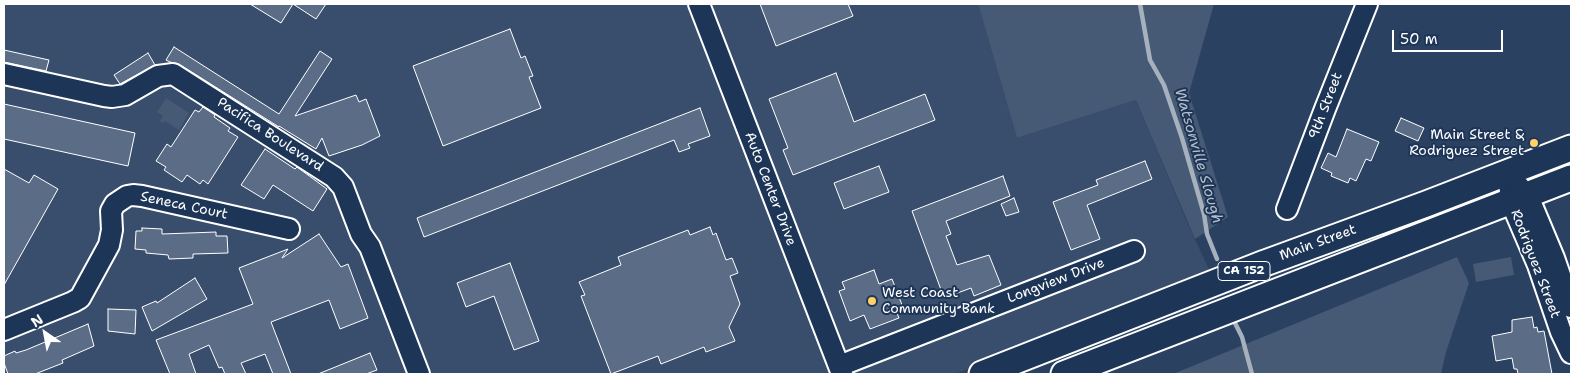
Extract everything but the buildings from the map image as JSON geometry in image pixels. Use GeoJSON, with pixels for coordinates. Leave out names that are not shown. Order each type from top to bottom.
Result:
{"type":"FeatureCollection","features":[{"type":"Feature","properties":{"kind":"main road","name":"Main Street"},"geometry":{"type":"LineString","coordinates":[[982,374],[1265,263],[1571,148]]}},
{"type":"Feature","properties":{"kind":"main road","name":"CA 152"},"geometry":{"type":"LineString","coordinates":[[1064,374],[1571,178]]}},
{"type":"Feature","properties":{"kind":"street","name":"Auto Center Drive"},"geometry":{"type":"LineString","coordinates":[[699,4],[841,370]]}},
{"type":"Feature","properties":{"kind":"street","name":"9th Street"},"geometry":{"type":"LineString","coordinates":[[1287,209],[1367,4]]}},
{"type":"Feature","properties":{"kind":"street","name":"Pacifica Boulevard"},"geometry":{"type":"LineString","coordinates":[[4,74],[104,96],[112,96],[124,95],[158,76],[173,74],[334,177],[343,187],[360,230],[370,246],[419,374]]}},
{"type":"Feature","properties":{"kind":"street","name":"Rodriguez Street"},"geometry":{"type":"LineString","coordinates":[[1508,172],[1519,199],[1538,265],[1561,332],[1571,353]]}},
{"type":"Feature","properties":{"kind":"street","name":"Seneca Court"},"geometry":{"type":"LineString","coordinates":[[4,330],[80,298],[109,245],[112,230],[111,211],[115,204],[126,196],[142,196],[290,229]]}},
{"type":"Feature","properties":{"kind":"street","name":"Rodriguez Street"},"geometry":{"type":"LineString","coordinates":[[1519,199],[1554,258],[1571,307]]}},
{"type":"Feature","properties":{"kind":"street","name":"Longview Drive"},"geometry":{"type":"LineString","coordinates":[[841,370],[1134,251]]}},
{"type":"Feature","properties":{"kind":"shaded area"},"geometry":{"type":"Polygon","coordinates":[[[4,4],[978,4],[1017,138],[1136,100],[1187,222],[1212,276],[955,374],[4,374],[4,4]]]}},
{"type":"Feature","properties":{"kind":"shaded area"},"geometry":{"type":"Polygon","coordinates":[[[978,4],[1214,4],[1189,93],[1228,217],[1195,239],[1136,100],[1017,138],[978,4]]]}},
{"type":"Feature","properties":{"kind":"shaded area"},"geometry":{"type":"Polygon","coordinates":[[[166,98],[189,113],[179,130],[165,121],[163,123],[160,121],[163,116],[157,112],[166,98]]]}},
{"type":"Feature","properties":{"kind":"shaded area"},"geometry":{"type":"Polygon","coordinates":[[[1457,257],[1469,283],[1446,352],[1441,374],[1173,374],[1457,257]]]}},
{"type":"Feature","properties":{"kind":"shaded area"},"geometry":{"type":"Polygon","coordinates":[[[1511,257],[1514,275],[1476,282],[1473,264],[1511,257]]]}},
{"type":"Feature","properties":{"kind":"waterway","name":"Watsonville Slough"},"geometry":{"type":"LineString","coordinates":[[1140,4],[1150,60],[1164,85],[1182,138],[1204,214],[1207,234],[1217,259]]}},
{"type":"Feature","properties":{"kind":"waterway","name":"Watsonville Slough"},"geometry":{"type":"LineString","coordinates":[[1235,323],[1242,337],[1252,374]]}},
{"type":"Feature","properties":{"kind":"place","name":"Main Street & Rodriguez Street"},"geometry":{"type":"Point","coordinates":[1534,143]}},
{"type":"Feature","properties":{"kind":"place","name":"West Coast Community Bank"},"geometry":{"type":"Point","coordinates":[872,301]}}]}
